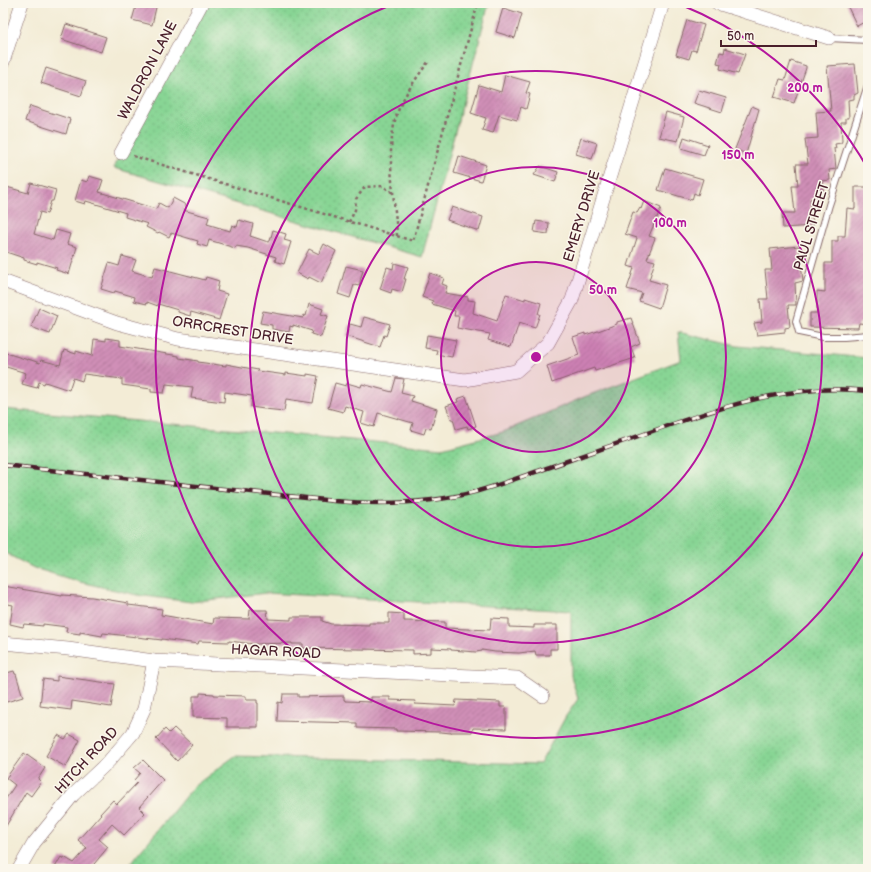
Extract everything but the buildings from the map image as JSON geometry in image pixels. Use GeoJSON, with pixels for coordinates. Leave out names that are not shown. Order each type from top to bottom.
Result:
{"type":"FeatureCollection","features":[{"type":"Feature","properties":{"kind":"street"},"geometry":{"type":"LineString","coordinates":[[3,62],[22,3]]}},
{"type":"Feature","properties":{"kind":"street","name":"WALDRON LANE"},"geometry":{"type":"LineString","coordinates":[[121,153],[202,3]]}},
{"type":"Feature","properties":{"kind":"street","name":"EMERY DRIVE"},"geometry":{"type":"LineString","coordinates":[[465,380],[516,371],[548,343],[572,300],[663,3]]}},
{"type":"Feature","properties":{"kind":"street"},"geometry":{"type":"LineString","coordinates":[[717,3],[829,38]]}},
{"type":"Feature","properties":{"kind":"street","name":"ORRCREST DRIVE"},"geometry":{"type":"LineString","coordinates":[[3,281],[117,323],[178,339],[465,380]]}},
{"type":"Feature","properties":{"kind":"street","name":"HAGAR ROAD"},"geometry":{"type":"LineString","coordinates":[[3,643],[68,649],[154,662],[517,678],[543,696]]}},
{"type":"Feature","properties":{"kind":"street","name":"HITCH ROAD"},"geometry":{"type":"LineString","coordinates":[[19,869],[34,843],[73,795],[108,761],[133,733],[144,709],[154,662]]}},
{"type":"Feature","properties":{"kind":"lane"},"geometry":{"type":"LineString","coordinates":[[829,38],[868,40]]}},
{"type":"Feature","properties":{"kind":"lane","name":"PAUL STREET"},"geometry":{"type":"LineString","coordinates":[[868,85],[828,208],[796,321],[799,332],[823,337],[868,336]]}},
{"type":"Feature","properties":{"kind":"path"},"geometry":{"type":"LineString","coordinates":[[121,153],[413,241],[478,3]]}},
{"type":"Feature","properties":{"kind":"path"},"geometry":{"type":"LineString","coordinates":[[397,236],[394,193],[390,167],[391,143],[396,116],[407,93],[428,62]]}},
{"type":"Feature","properties":{"kind":"path"},"geometry":{"type":"LineString","coordinates":[[348,222],[356,210],[356,199],[365,187],[383,186],[394,193]]}},
{"type":"Feature","properties":{"kind":"green space"},"geometry":{"type":"Polygon","coordinates":[[[202,3],[489,3],[422,257],[114,168],[202,3]]]}},
{"type":"Feature","properties":{"kind":"green space"},"geometry":{"type":"Polygon","coordinates":[[[678,332],[737,346],[868,358],[868,869],[126,869],[193,787],[235,756],[540,764],[566,716],[578,699],[571,676],[571,611],[266,593],[191,602],[137,595],[80,582],[34,568],[3,552],[3,409],[442,448],[503,432],[584,397],[681,360],[678,332]]]}},
{"type":"Feature","properties":{"kind":"railway"},"geometry":{"type":"LineString","coordinates":[[3,465],[334,501],[371,503],[425,501],[443,499],[487,488],[692,418],[741,403],[791,392],[842,389],[868,391]]}}]}
